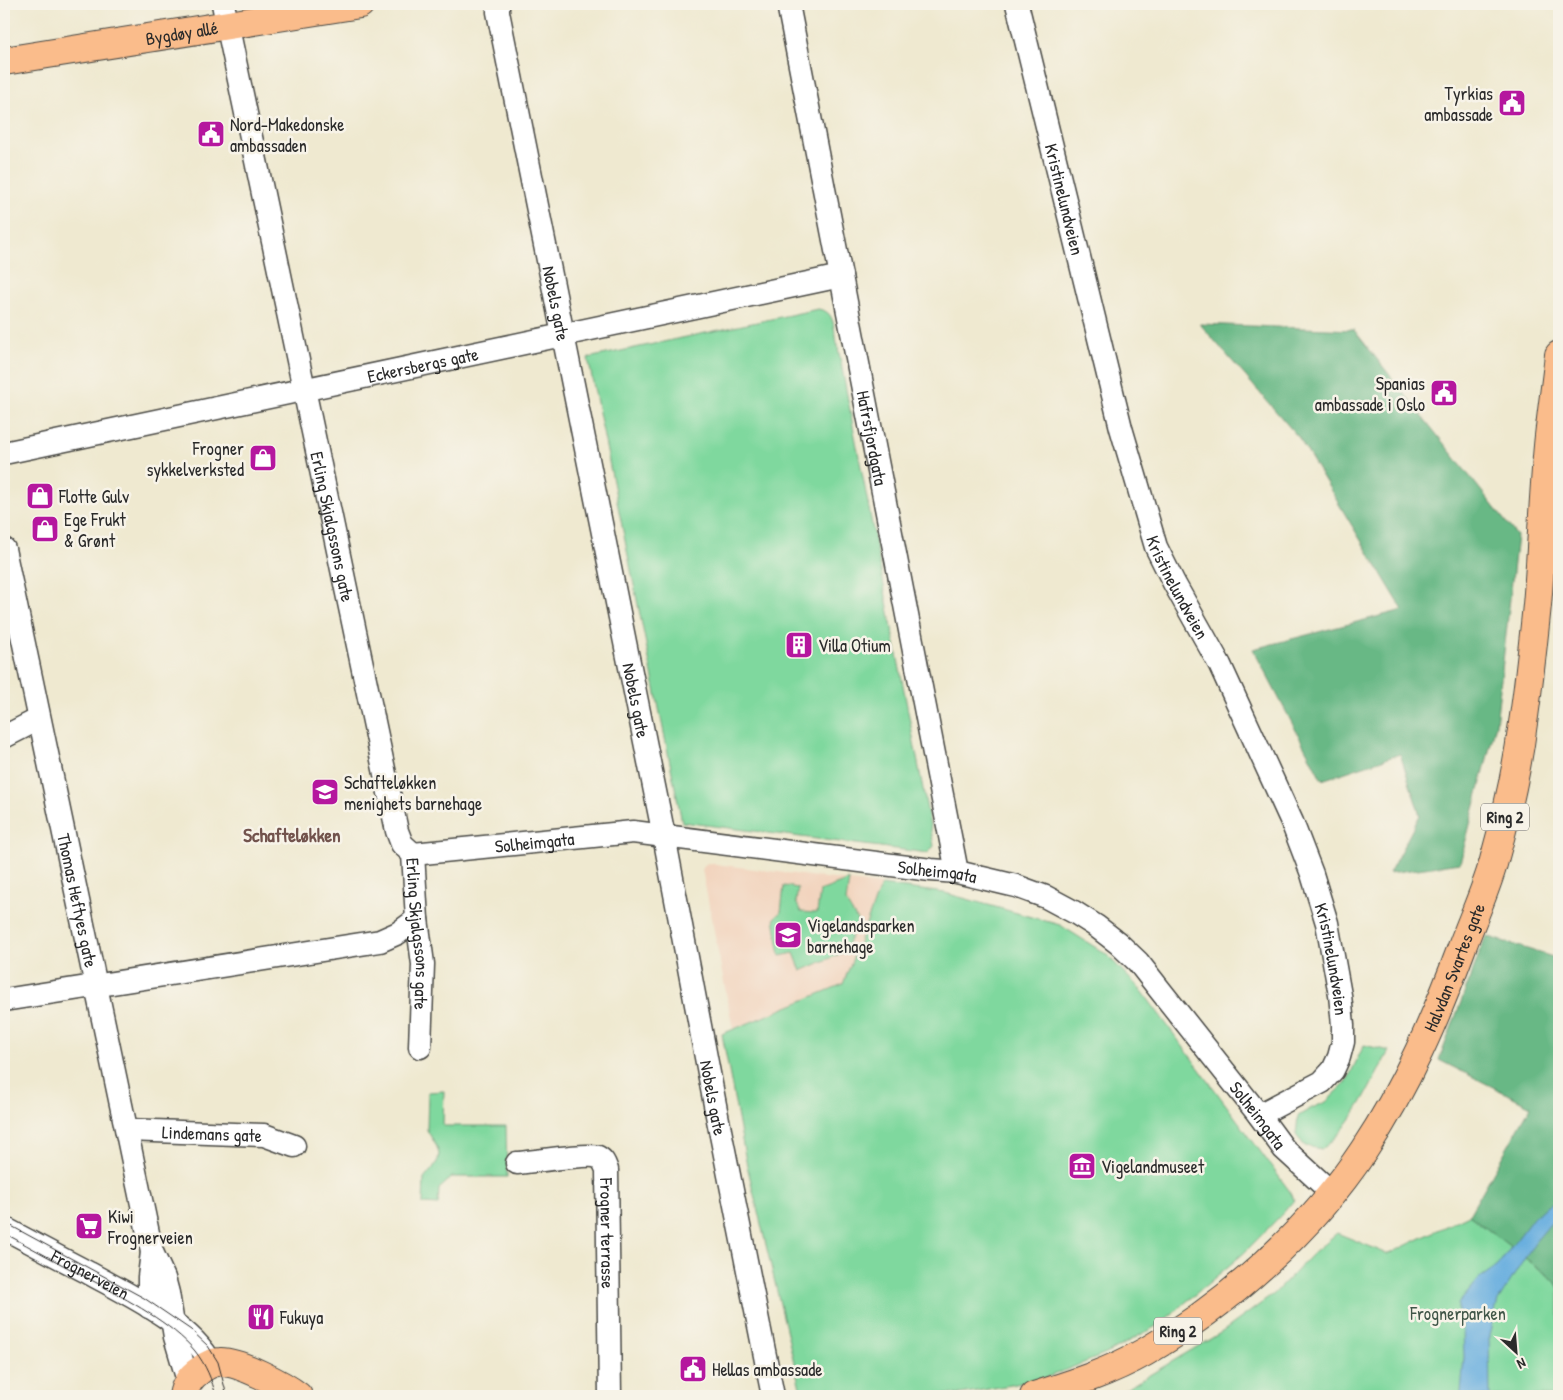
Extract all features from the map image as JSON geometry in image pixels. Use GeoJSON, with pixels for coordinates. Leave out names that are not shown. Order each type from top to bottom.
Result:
{"type":"FeatureCollection","features":[{"type":"Feature","properties":{"kind":"main road","name":"Bygdøy allé"},"geometry":{"type":"LineString","coordinates":[[4,61],[226,14],[360,4]]}},
{"type":"Feature","properties":{"kind":"main road","name":"Halvdan Svartes gate"},"geometry":{"type":"LineString","coordinates":[[1034,1396],[1104,1372],[1144,1353],[1225,1298],[1300,1230],[1332,1193],[1364,1151],[1396,1097],[1441,1002],[1492,867],[1510,800],[1523,725],[1537,605],[1549,435],[1559,355]]}},
{"type":"Feature","properties":{"kind":"main road"},"geometry":{"type":"LineString","coordinates":[[186,1389],[196,1373],[212,1364],[226,1362],[266,1378],[298,1396]]}},
{"type":"Feature","properties":{"kind":"street","name":"Nobels gate"},"geometry":{"type":"LineString","coordinates":[[498,4],[498,12],[664,836],[773,1396]]}},
{"type":"Feature","properties":{"kind":"street","name":"Hafrsfjordgata"},"geometry":{"type":"LineString","coordinates":[[788,4],[957,872]]}},
{"type":"Feature","properties":{"kind":"street","name":"Kristinelundveien"},"geometry":{"type":"LineString","coordinates":[[1017,4],[1121,428],[1156,547],[1220,665],[1292,822],[1312,874],[1327,923],[1340,1002],[1343,1042],[1339,1057],[1333,1070],[1322,1082],[1260,1115]]}},
{"type":"Feature","properties":{"kind":"street","name":"Erling Skjalgssons gate"},"geometry":{"type":"LineString","coordinates":[[226,14],[303,390],[397,831],[402,844],[413,854],[417,919],[423,964],[420,1047]]}},
{"type":"Feature","properties":{"kind":"street","name":"Eckersbergs gate"},"geometry":{"type":"LineString","coordinates":[[4,453],[842,276]]}},
{"type":"Feature","properties":{"kind":"street","name":"Thomas Heftyes gate"},"geometry":{"type":"LineString","coordinates":[[4,549],[152,1252],[164,1278],[173,1324]]}},
{"type":"Feature","properties":{"kind":"street"},"geometry":{"type":"LineString","coordinates":[[4,737],[39,719]]}},
{"type":"Feature","properties":{"kind":"street","name":"Solheimgata"},"geometry":{"type":"LineString","coordinates":[[413,854],[633,832],[957,872],[1016,886],[1074,912],[1118,943],[1138,962],[1260,1115],[1284,1149],[1332,1193]]}},
{"type":"Feature","properties":{"kind":"street"},"geometry":{"type":"LineString","coordinates":[[4,1000],[380,941],[398,933],[417,919]]}},
{"type":"Feature","properties":{"kind":"street","name":"Lindemans gate"},"geometry":{"type":"LineString","coordinates":[[127,1130],[264,1135],[294,1146]]}},
{"type":"Feature","properties":{"kind":"street","name":"Frogner terrasse"},"geometry":{"type":"LineString","coordinates":[[517,1164],[583,1156],[598,1157],[604,1162],[607,1170],[610,1396]]}},
{"type":"Feature","properties":{"kind":"street","name":"Frognerveien"},"geometry":{"type":"LineString","coordinates":[[4,1228],[149,1307],[202,1348],[212,1364]]}},
{"type":"Feature","properties":{"kind":"street","name":"Thomas Heftyes gate"},"geometry":{"type":"LineString","coordinates":[[149,1307],[149,1277],[152,1252]]}},
{"type":"Feature","properties":{"kind":"street"},"geometry":{"type":"LineString","coordinates":[[173,1324],[186,1389]]}},
{"type":"Feature","properties":{"kind":"shaded area","name":"Vigelandsparken barnehage"},"geometry":{"type":"Polygon","coordinates":[[[707,863],[881,885],[843,984],[733,1029],[702,869],[707,863]]]}},
{"type":"Feature","properties":{"kind":"green space"},"geometry":{"type":"Polygon","coordinates":[[[818,309],[828,313],[833,322],[934,846],[928,853],[682,822],[588,358],[818,309]]]}},
{"type":"Feature","properties":{"kind":"green space"},"geometry":{"type":"Polygon","coordinates":[[[1200,324],[1354,330],[1517,536],[1496,724],[1460,863],[1389,873],[1420,815],[1400,754],[1322,780],[1253,649],[1403,610],[1299,438],[1200,324]]]}},
{"type":"Feature","properties":{"kind":"green space"},"geometry":{"type":"Polygon","coordinates":[[[849,880],[846,902],[858,922],[844,952],[801,971],[794,953],[780,956],[774,918],[781,912],[784,886],[798,888],[796,902],[801,912],[817,913],[820,891],[849,880]]]}},
{"type":"Feature","properties":{"kind":"green space"},"geometry":{"type":"Polygon","coordinates":[[[881,885],[945,893],[1060,925],[1106,954],[1142,991],[1291,1193],[1294,1200],[1244,1253],[1160,1324],[1106,1354],[1043,1379],[961,1394],[802,1396],[746,1161],[722,1034],[843,984],[881,885]]]}},
{"type":"Feature","properties":{"kind":"green space"},"geometry":{"type":"Polygon","coordinates":[[[1486,936],[1559,959],[1559,1288],[1554,1280],[1469,1215],[1531,1106],[1439,1060],[1486,936]]]}},
{"type":"Feature","properties":{"kind":"green space"},"geometry":{"type":"Polygon","coordinates":[[[1364,1045],[1389,1051],[1368,1091],[1352,1117],[1322,1149],[1305,1146],[1296,1135],[1298,1116],[1326,1102],[1346,1083],[1364,1045]]]}},
{"type":"Feature","properties":{"kind":"green space"},"geometry":{"type":"Polygon","coordinates":[[[444,1091],[443,1126],[506,1126],[507,1177],[452,1177],[439,1189],[438,1205],[423,1204],[424,1179],[438,1160],[439,1154],[427,1130],[428,1092],[444,1091]]]}},
{"type":"Feature","properties":{"kind":"green space","name":"Frognerparken"},"geometry":{"type":"Polygon","coordinates":[[[1469,1215],[1554,1280],[1559,1288],[1559,1396],[1114,1396],[1222,1332],[1274,1294],[1313,1253],[1337,1233],[1388,1254],[1469,1215]]]}},
{"type":"Feature","properties":{"kind":"water"},"geometry":{"type":"Polygon","coordinates":[[[1559,1201],[1559,1217],[1551,1223],[1535,1242],[1498,1301],[1489,1335],[1490,1396],[1460,1396],[1464,1357],[1463,1327],[1458,1317],[1458,1304],[1480,1278],[1497,1266],[1533,1218],[1545,1207],[1559,1201]]]}},
{"type":"Feature","properties":{"kind":"tram line"},"geometry":{"type":"LineString","coordinates":[[4,1222],[144,1298],[191,1330],[208,1346],[218,1362],[227,1396]]}},
{"type":"Feature","properties":{"kind":"tram line"},"geometry":{"type":"LineString","coordinates":[[4,1233],[121,1296],[174,1331],[195,1351],[210,1378],[216,1396]]}},
{"type":"Feature","properties":{"kind":"place","name":"Tyrkias ambassade"},"geometry":{"type":"Point","coordinates":[1512,103]}},
{"type":"Feature","properties":{"kind":"place","name":"Nord-Makedonske ambassaden"},"geometry":{"type":"Point","coordinates":[211,134]}},
{"type":"Feature","properties":{"kind":"place","name":"Spanias ambassade i Oslo"},"geometry":{"type":"Point","coordinates":[1444,393]}},
{"type":"Feature","properties":{"kind":"place","name":"Frogner sykkelverksted"},"geometry":{"type":"Point","coordinates":[263,458]}},
{"type":"Feature","properties":{"kind":"place","name":"Flotte Gulv"},"geometry":{"type":"Point","coordinates":[40,496]}},
{"type":"Feature","properties":{"kind":"place","name":"Ege Frukt & Grønt"},"geometry":{"type":"Point","coordinates":[45,529]}},
{"type":"Feature","properties":{"kind":"place","name":"Villa Otium"},"geometry":{"type":"Point","coordinates":[799,645]}},
{"type":"Feature","properties":{"kind":"place","name":"Schafteløkken menighets barnehage"},"geometry":{"type":"Point","coordinates":[325,792]}},
{"type":"Feature","properties":{"kind":"place","name":"Vigelandsparken barnehage"},"geometry":{"type":"Point","coordinates":[788,935]}},
{"type":"Feature","properties":{"kind":"place","name":"Vigelandmuseet"},"geometry":{"type":"Point","coordinates":[1082,1166]}},
{"type":"Feature","properties":{"kind":"place","name":"Kiwi Frognerveien"},"geometry":{"type":"Point","coordinates":[89,1226]}},
{"type":"Feature","properties":{"kind":"place","name":"Fukuya"},"geometry":{"type":"Point","coordinates":[261,1317]}},
{"type":"Feature","properties":{"kind":"place","name":"Hellas ambassade"},"geometry":{"type":"Point","coordinates":[693,1369]}},
{"type":"Feature","properties":{"kind":"district","name":"Schafteløkken"},"geometry":{"type":"Point","coordinates":[292,835]}}]}
